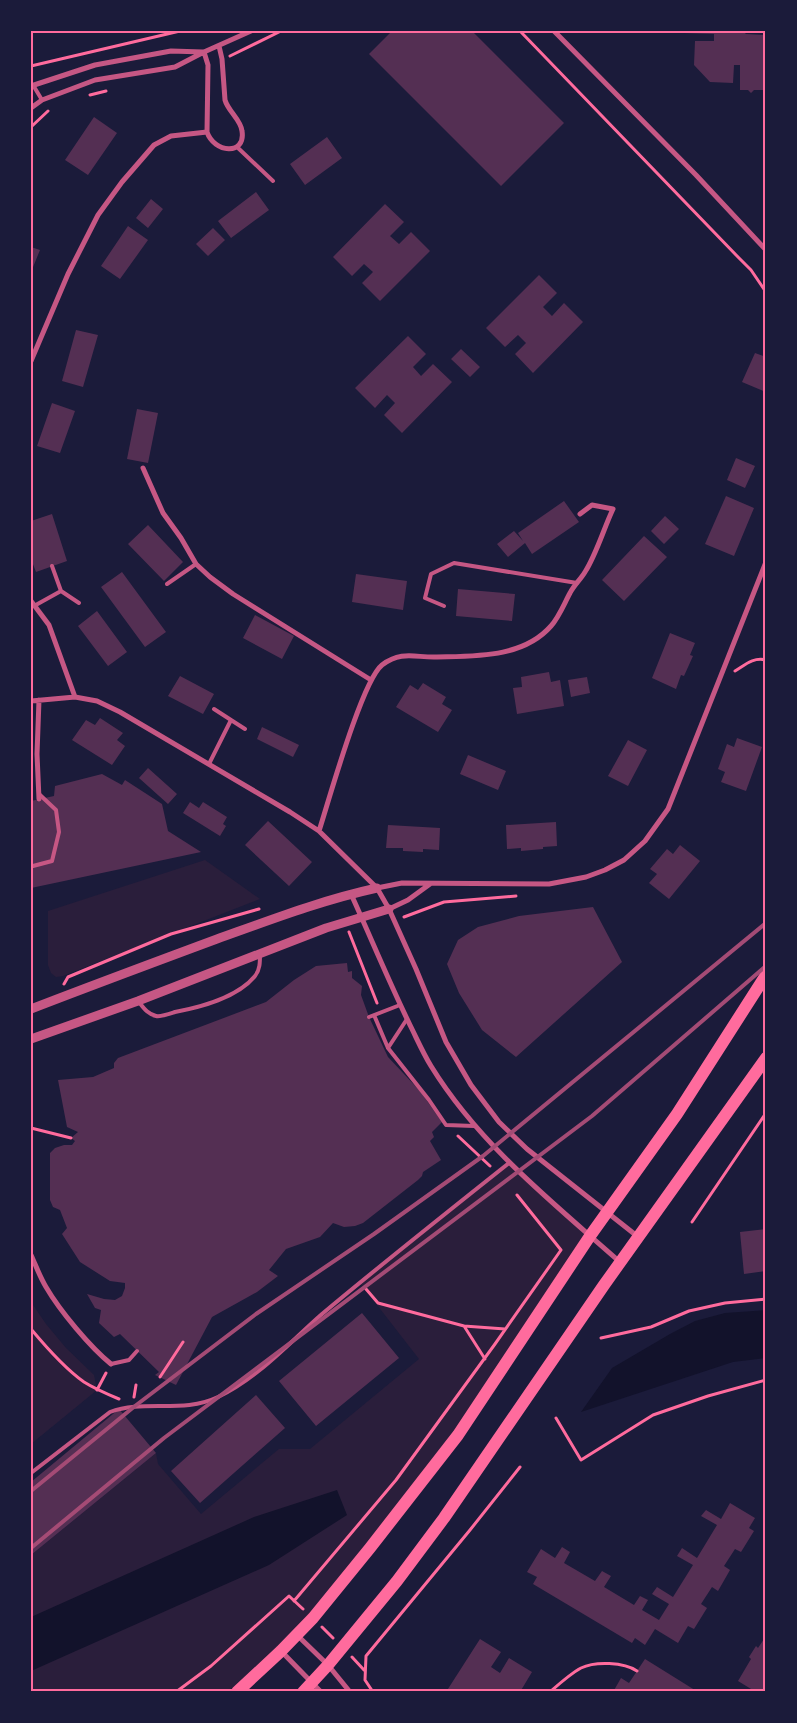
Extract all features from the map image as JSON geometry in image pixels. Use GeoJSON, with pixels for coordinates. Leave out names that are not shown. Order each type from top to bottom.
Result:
{"type":"FeatureCollection","features":[{"type":"Feature","properties":{"kind":"main road"},"geometry":{"type":"LineString","coordinates":[[237,1692],[313,1618],[458,1435],[590,1236],[678,1114],[766,975]]}},
{"type":"Feature","properties":{"kind":"main road"},"geometry":{"type":"LineString","coordinates":[[303,1692],[328,1665],[397,1581],[444,1518],[620,1262],[766,1058]]}},
{"type":"Feature","properties":{"kind":"street"},"geometry":{"type":"LineString","coordinates":[[31,108],[42,100],[95,80],[176,67],[250,31]]}},
{"type":"Feature","properties":{"kind":"street"},"geometry":{"type":"LineString","coordinates":[[554,31],[690,168],[766,250]]}},
{"type":"Feature","properties":{"kind":"street"},"geometry":{"type":"LineString","coordinates":[[204,52],[208,65],[207,132],[210,139],[219,148],[224,149],[237,146],[242,140],[242,130],[225,100],[222,59],[219,46]]}},
{"type":"Feature","properties":{"kind":"street"},"geometry":{"type":"LineString","coordinates":[[32,86],[95,65],[171,52],[204,52]]}},
{"type":"Feature","properties":{"kind":"street"},"geometry":{"type":"LineString","coordinates":[[31,361],[68,274],[98,215],[122,182],[154,145],[171,136],[207,132]]}},
{"type":"Feature","properties":{"kind":"street"},"geometry":{"type":"LineString","coordinates":[[143,468],[164,513],[196,564],[233,594],[371,680]]}},
{"type":"Feature","properties":{"kind":"street"},"geometry":{"type":"LineString","coordinates":[[319,831],[357,715],[371,680],[381,666],[394,658],[411,654],[432,658],[482,655],[518,647],[534,640],[551,626],[586,571],[613,509],[592,506],[580,514]]}},
{"type":"Feature","properties":{"kind":"street"},"geometry":{"type":"LineString","coordinates":[[31,1009],[262,922],[351,894],[402,883],[549,884],[586,877],[624,860],[646,841],[668,809],[766,562]]}},
{"type":"Feature","properties":{"kind":"street"},"geometry":{"type":"LineString","coordinates":[[33,604],[48,625],[75,697]]}},
{"type":"Feature","properties":{"kind":"street"},"geometry":{"type":"LineString","coordinates":[[31,700],[75,697],[97,701],[120,712],[209,764],[319,831],[377,888],[389,909],[446,1042],[471,1085],[499,1122],[526,1149],[638,1237]]}},
{"type":"Feature","properties":{"kind":"street"},"geometry":{"type":"LineString","coordinates":[[38,700],[37,754],[39,797]]}},
{"type":"Feature","properties":{"kind":"street"},"geometry":{"type":"LineString","coordinates":[[31,1039],[138,1001],[326,928],[389,909],[408,900],[430,884]]}},
{"type":"Feature","properties":{"kind":"street"},"geometry":{"type":"LineString","coordinates":[[351,894],[400,1005],[430,1065],[474,1126],[509,1163],[620,1262]]}},
{"type":"Feature","properties":{"kind":"street"},"geometry":{"type":"LineString","coordinates":[[31,1255],[57,1305],[99,1354],[111,1364]]}},
{"type":"Feature","properties":{"kind":"street"},"geometry":{"type":"LineString","coordinates":[[297,1635],[328,1665],[350,1692]]}},
{"type":"Feature","properties":{"kind":"street"},"geometry":{"type":"LineString","coordinates":[[281,1651],[321,1692]]}},
{"type":"Feature","properties":{"kind":"lane"},"geometry":{"type":"LineString","coordinates":[[32,86],[42,100]]}},
{"type":"Feature","properties":{"kind":"lane"},"geometry":{"type":"LineString","coordinates":[[237,146],[273,182]]}},
{"type":"Feature","properties":{"kind":"lane"},"geometry":{"type":"LineString","coordinates":[[444,606],[425,598],[431,574],[454,563],[577,583]]}},
{"type":"Feature","properties":{"kind":"lane"},"geometry":{"type":"LineString","coordinates":[[167,584],[196,564]]}},
{"type":"Feature","properties":{"kind":"lane"},"geometry":{"type":"LineString","coordinates":[[52,566],[61,591],[79,603]]}},
{"type":"Feature","properties":{"kind":"lane"},"geometry":{"type":"LineString","coordinates":[[33,604],[61,591]]}},
{"type":"Feature","properties":{"kind":"lane"},"geometry":{"type":"LineString","coordinates":[[214,709],[245,729]]}},
{"type":"Feature","properties":{"kind":"lane"},"geometry":{"type":"LineString","coordinates":[[209,764],[231,720]]}},
{"type":"Feature","properties":{"kind":"lane"},"geometry":{"type":"LineString","coordinates":[[33,866],[52,861],[59,832],[56,810],[39,797]]}},
{"type":"Feature","properties":{"kind":"lane"},"geometry":{"type":"LineString","coordinates":[[138,1001],[147,1012],[157,1016],[194,1008],[217,1000],[237,991],[254,976],[260,965],[260,953]]}},
{"type":"Feature","properties":{"kind":"lane"},"geometry":{"type":"LineString","coordinates":[[368,1017],[400,1005]]}},
{"type":"Feature","properties":{"kind":"lane"},"geometry":{"type":"LineString","coordinates":[[374,1014],[388,1048],[446,1125],[474,1126]]}},
{"type":"Feature","properties":{"kind":"lane"},"geometry":{"type":"LineString","coordinates":[[388,1048],[407,1019]]}},
{"type":"Feature","properties":{"kind":"lane"},"geometry":{"type":"LineString","coordinates":[[31,1473],[110,1412],[130,1407],[188,1406],[217,1398],[244,1383],[360,1283],[509,1163]]}},
{"type":"Feature","properties":{"kind":"lane"},"geometry":{"type":"LineString","coordinates":[[111,1364],[129,1360],[137,1351]]}},
{"type":"Feature","properties":{"kind":"path"},"geometry":{"type":"LineString","coordinates":[[31,66],[180,31]]}},
{"type":"Feature","properties":{"kind":"path"},"geometry":{"type":"LineString","coordinates":[[520,31],[751,270],[766,292]]}},
{"type":"Feature","properties":{"kind":"path"},"geometry":{"type":"LineString","coordinates":[[718,682],[752,660],[758,658],[766,660]]}},
{"type":"Feature","properties":{"kind":"path"},"geometry":{"type":"LineString","coordinates":[[52,1001],[68,977],[171,934],[263,907]]}},
{"type":"Feature","properties":{"kind":"path"},"geometry":{"type":"LineString","coordinates":[[692,1222],[766,1113]]}},
{"type":"Feature","properties":{"kind":"path"},"geometry":{"type":"LineString","coordinates":[[31,1128],[71,1138]]}},
{"type":"Feature","properties":{"kind":"path"},"geometry":{"type":"LineString","coordinates":[[294,1601],[396,1480],[561,1250],[517,1196]]}},
{"type":"Feature","properties":{"kind":"path"},"geometry":{"type":"LineString","coordinates":[[360,1283],[378,1302],[464,1326],[506,1329]]}},
{"type":"Feature","properties":{"kind":"path"},"geometry":{"type":"LineString","coordinates":[[602,1338],[651,1327],[689,1311],[725,1303],[766,1299]]}},
{"type":"Feature","properties":{"kind":"path"},"geometry":{"type":"LineString","coordinates":[[464,1326],[485,1358]]}},
{"type":"Feature","properties":{"kind":"path"},"geometry":{"type":"LineString","coordinates":[[31,1329],[58,1359],[82,1381],[97,1390],[121,1400],[130,1407]]}},
{"type":"Feature","properties":{"kind":"path"},"geometry":{"type":"LineString","coordinates":[[160,1377],[183,1342]]}},
{"type":"Feature","properties":{"kind":"path"},"geometry":{"type":"LineString","coordinates":[[97,1390],[111,1364]]}},
{"type":"Feature","properties":{"kind":"path"},"geometry":{"type":"LineString","coordinates":[[556,1418],[581,1460],[653,1415],[708,1396],[766,1380]]}},
{"type":"Feature","properties":{"kind":"path"},"geometry":{"type":"LineString","coordinates":[[373,1692],[365,1680],[366,1656],[520,1467]]}},
{"type":"Feature","properties":{"kind":"path"},"geometry":{"type":"LineString","coordinates":[[176,1692],[211,1666],[288,1596],[304,1610]]}},
{"type":"Feature","properties":{"kind":"path"},"geometry":{"type":"LineString","coordinates":[[550,1692],[582,1668],[606,1663],[632,1667],[638,1670]]}},
{"type":"Feature","properties":{"kind":"shaded area"},"geometry":{"type":"Polygon","coordinates":[[[205,860],[260,899],[63,976],[56,977],[51,973],[48,965],[48,911],[205,860]]]}},
{"type":"Feature","properties":{"kind":"shaded area"},"geometry":{"type":"Polygon","coordinates":[[[509,1163],[590,1236],[524,1336],[370,1548],[237,1692],[31,1692],[31,1555],[156,1453],[158,1464],[201,1514],[279,1449],[310,1449],[419,1359],[360,1283],[509,1163]]]}},
{"type":"Feature","properties":{"kind":"shaded area"},"geometry":{"type":"Polygon","coordinates":[[[31,1302],[66,1348],[94,1375],[97,1390],[31,1444],[31,1302]]]}},
{"type":"Feature","properties":{"kind":"shaded area"},"geometry":{"type":"Polygon","coordinates":[[[766,1310],[766,1358],[733,1362],[581,1412],[612,1368],[670,1334],[695,1321],[725,1313],[766,1310]]]}},
{"type":"Feature","properties":{"kind":"shaded area"},"geometry":{"type":"Polygon","coordinates":[[[337,1490],[347,1515],[269,1565],[31,1671],[31,1617],[254,1517],[337,1490]]]}},
{"type":"Feature","properties":{"kind":"building"},"geometry":{"type":"Polygon","coordinates":[[[392,31],[472,31],[564,123],[501,186],[369,54],[392,31]]]}},
{"type":"Feature","properties":{"kind":"building"},"geometry":{"type":"Polygon","coordinates":[[[684,31],[743,31],[746,34],[766,35],[764,90],[754,90],[751,93],[748,90],[740,90],[740,65],[734,65],[733,83],[710,82],[694,65],[695,41],[714,41],[714,34],[684,33],[684,31]]]}},
{"type":"Feature","properties":{"kind":"building"},"geometry":{"type":"Polygon","coordinates":[[[94,117],[117,133],[88,175],[65,160],[94,117]]]}},
{"type":"Feature","properties":{"kind":"building"},"geometry":{"type":"Polygon","coordinates":[[[327,137],[342,158],[305,185],[290,164],[327,137]]]}},
{"type":"Feature","properties":{"kind":"building"},"geometry":{"type":"Polygon","coordinates":[[[256,192],[269,210],[231,238],[218,221],[256,192]]]}},
{"type":"Feature","properties":{"kind":"building"},"geometry":{"type":"Polygon","coordinates":[[[151,199],[163,209],[148,228],[136,218],[151,199]]]}},
{"type":"Feature","properties":{"kind":"building"},"geometry":{"type":"Polygon","coordinates":[[[385,204],[404,222],[390,236],[399,244],[411,232],[430,251],[380,301],[362,283],[373,272],[364,264],[352,276],[333,257],[385,204]]]}},
{"type":"Feature","properties":{"kind":"building"},"geometry":{"type":"Polygon","coordinates":[[[128,226],[148,240],[120,279],[101,266],[128,226]]]}},
{"type":"Feature","properties":{"kind":"building"},"geometry":{"type":"Polygon","coordinates":[[[213,228],[225,240],[208,256],[196,244],[213,228]]]}},
{"type":"Feature","properties":{"kind":"building"},"geometry":{"type":"Polygon","coordinates":[[[31,247],[40,250],[31,272],[31,247]]]}},
{"type":"Feature","properties":{"kind":"building"},"geometry":{"type":"Polygon","coordinates":[[[539,275],[557,293],[543,307],[552,316],[564,303],[583,322],[533,373],[515,354],[526,343],[518,335],[505,347],[486,328],[539,275]]]}},
{"type":"Feature","properties":{"kind":"building"},"geometry":{"type":"Polygon","coordinates":[[[76,330],[98,335],[83,387],[62,381],[76,330]]]}},
{"type":"Feature","properties":{"kind":"building"},"geometry":{"type":"Polygon","coordinates":[[[408,336],[426,354],[413,367],[421,376],[433,364],[452,382],[402,433],[384,415],[395,403],[387,395],[375,408],[355,388],[408,336]]]}},
{"type":"Feature","properties":{"kind":"building"},"geometry":{"type":"Polygon","coordinates":[[[461,349],[480,367],[470,377],[451,359],[461,349]]]}},
{"type":"Feature","properties":{"kind":"building"},"geometry":{"type":"Polygon","coordinates":[[[755,353],[766,357],[766,392],[742,382],[755,353]]]}},
{"type":"Feature","properties":{"kind":"building"},"geometry":{"type":"Polygon","coordinates":[[[52,403],[75,411],[60,453],[37,446],[52,403]]]}},
{"type":"Feature","properties":{"kind":"building"},"geometry":{"type":"Polygon","coordinates":[[[137,409],[158,413],[148,463],[127,459],[137,409]]]}},
{"type":"Feature","properties":{"kind":"building"},"geometry":{"type":"Polygon","coordinates":[[[736,458],[755,466],[745,488],[727,480],[736,458]]]}},
{"type":"Feature","properties":{"kind":"building"},"geometry":{"type":"Polygon","coordinates":[[[726,496],[754,508],[734,556],[705,544],[726,496]]]}},
{"type":"Feature","properties":{"kind":"building"},"geometry":{"type":"Polygon","coordinates":[[[564,501],[579,522],[532,554],[525,543],[508,557],[497,544],[514,531],[523,541],[518,533],[564,501]]]}},
{"type":"Feature","properties":{"kind":"building"},"geometry":{"type":"Polygon","coordinates":[[[52,514],[67,561],[36,572],[31,559],[31,521],[52,514]]]}},
{"type":"Feature","properties":{"kind":"building"},"geometry":{"type":"Polygon","coordinates":[[[665,516],[679,529],[664,544],[651,531],[665,516]]]}},
{"type":"Feature","properties":{"kind":"building"},"geometry":{"type":"Polygon","coordinates":[[[148,525],[183,562],[164,581],[128,544],[148,525]]]}},
{"type":"Feature","properties":{"kind":"building"},"geometry":{"type":"Polygon","coordinates":[[[644,536],[667,557],[624,601],[602,580],[644,536]]]}},
{"type":"Feature","properties":{"kind":"building"},"geometry":{"type":"Polygon","coordinates":[[[122,572],[166,632],[145,647],[101,587],[122,572]]]}},
{"type":"Feature","properties":{"kind":"building"},"geometry":{"type":"Polygon","coordinates":[[[356,574],[407,581],[403,610],[352,602],[356,574]]]}},
{"type":"Feature","properties":{"kind":"building"},"geometry":{"type":"Polygon","coordinates":[[[458,589],[515,594],[512,621],[456,616],[458,589]]]}},
{"type":"Feature","properties":{"kind":"building"},"geometry":{"type":"Polygon","coordinates":[[[97,611],[127,652],[108,666],[78,626],[97,611]]]}},
{"type":"Feature","properties":{"kind":"building"},"geometry":{"type":"Polygon","coordinates":[[[255,615],[294,636],[282,659],[243,638],[255,615]]]}},
{"type":"Feature","properties":{"kind":"building"},"geometry":{"type":"Polygon","coordinates":[[[670,633],[695,643],[690,655],[693,656],[684,676],[681,675],[676,689],[652,678],[670,633]]]}},
{"type":"Feature","properties":{"kind":"building"},"geometry":{"type":"Polygon","coordinates":[[[549,672],[551,682],[560,680],[564,706],[517,714],[513,688],[522,687],[521,677],[549,672]]]}},
{"type":"Feature","properties":{"kind":"building"},"geometry":{"type":"Polygon","coordinates":[[[180,676],[214,694],[203,714],[168,696],[180,676]]]}},
{"type":"Feature","properties":{"kind":"building"},"geometry":{"type":"Polygon","coordinates":[[[587,677],[590,693],[571,697],[568,680],[587,677]]]}},
{"type":"Feature","properties":{"kind":"building"},"geometry":{"type":"Polygon","coordinates":[[[423,683],[446,697],[442,704],[452,710],[438,732],[396,707],[410,685],[418,690],[423,683]]]}},
{"type":"Feature","properties":{"kind":"building"},"geometry":{"type":"Polygon","coordinates":[[[100,718],[123,733],[117,740],[125,746],[112,765],[72,740],[86,720],[95,725],[100,718]]]}},
{"type":"Feature","properties":{"kind":"building"},"geometry":{"type":"Polygon","coordinates":[[[262,727],[299,745],[293,757],[257,739],[262,727]]]}},
{"type":"Feature","properties":{"kind":"building"},"geometry":{"type":"Polygon","coordinates":[[[737,738],[762,747],[746,791],[721,782],[725,772],[718,769],[727,744],[734,747],[737,738]]]}},
{"type":"Feature","properties":{"kind":"building"},"geometry":{"type":"Polygon","coordinates":[[[628,740],[647,750],[628,786],[608,776],[628,740]]]}},
{"type":"Feature","properties":{"kind":"building"},"geometry":{"type":"Polygon","coordinates":[[[468,755],[506,771],[498,790],[460,774],[468,755]]]}},
{"type":"Feature","properties":{"kind":"building"},"geometry":{"type":"Polygon","coordinates":[[[148,768],[177,794],[168,804],[139,778],[148,768]]]}},
{"type":"Feature","properties":{"kind":"building"},"geometry":{"type":"Polygon","coordinates":[[[102,774],[122,785],[125,780],[162,804],[168,831],[201,852],[31,888],[31,801],[54,796],[55,786],[102,774]]]}},
{"type":"Feature","properties":{"kind":"building"},"geometry":{"type":"Polygon","coordinates":[[[190,802],[199,808],[203,802],[227,817],[223,824],[226,826],[220,836],[183,813],[190,802]]]}},
{"type":"Feature","properties":{"kind":"building"},"geometry":{"type":"Polygon","coordinates":[[[268,821],[312,862],[289,886],[245,845],[268,821]]]}},
{"type":"Feature","properties":{"kind":"building"},"geometry":{"type":"Polygon","coordinates":[[[556,822],[557,846],[521,851],[521,848],[507,849],[506,825],[556,822]]]}},
{"type":"Feature","properties":{"kind":"building"},"geometry":{"type":"Polygon","coordinates":[[[388,825],[440,828],[439,850],[423,849],[423,852],[403,851],[403,848],[386,848],[388,825]]]}},
{"type":"Feature","properties":{"kind":"building"},"geometry":{"type":"Polygon","coordinates":[[[680,845],[700,861],[669,899],[649,883],[657,874],[650,869],[667,849],[673,854],[680,845]]]}},
{"type":"Feature","properties":{"kind":"building"},"geometry":{"type":"Polygon","coordinates":[[[593,907],[622,962],[516,1057],[482,1030],[459,993],[447,964],[458,940],[478,927],[519,916],[593,907]]]}},
{"type":"Feature","properties":{"kind":"building"},"geometry":{"type":"Polygon","coordinates":[[[347,963],[348,972],[352,971],[352,978],[362,986],[361,995],[369,1017],[388,1057],[420,1091],[442,1122],[432,1132],[434,1137],[430,1141],[441,1160],[423,1172],[418,1180],[363,1223],[344,1227],[333,1223],[320,1237],[286,1249],[269,1270],[278,1276],[257,1292],[212,1317],[176,1385],[155,1375],[159,1372],[120,1334],[114,1337],[99,1323],[101,1310],[95,1308],[87,1294],[115,1300],[122,1296],[125,1283],[110,1281],[80,1262],[62,1234],[67,1228],[60,1210],[53,1207],[50,1200],[50,1153],[55,1148],[72,1145],[75,1141],[71,1138],[78,1132],[67,1127],[58,1080],[93,1077],[114,1068],[114,1063],[118,1058],[266,1002],[316,966],[347,963]]]}},
{"type":"Feature","properties":{"kind":"building"},"geometry":{"type":"Polygon","coordinates":[[[766,1229],[766,1271],[744,1274],[740,1232],[766,1229]]]}},
{"type":"Feature","properties":{"kind":"building"},"geometry":{"type":"Polygon","coordinates":[[[362,1313],[399,1358],[316,1426],[279,1381],[362,1313]]]}},
{"type":"Feature","properties":{"kind":"building"},"geometry":{"type":"Polygon","coordinates":[[[256,1395],[285,1428],[200,1503],[171,1471],[256,1395]]]}},
{"type":"Feature","properties":{"kind":"building"},"geometry":{"type":"Polygon","coordinates":[[[119,1409],[156,1453],[31,1555],[31,1482],[119,1409]]]}},
{"type":"Feature","properties":{"kind":"building"},"geometry":{"type":"Polygon","coordinates":[[[730,1503],[755,1518],[749,1528],[754,1531],[741,1552],[735,1549],[724,1566],[730,1570],[718,1591],[712,1587],[701,1604],[707,1608],[694,1629],[688,1626],[678,1643],[655,1629],[645,1645],[635,1638],[632,1643],[533,1584],[537,1577],[527,1572],[541,1549],[555,1558],[562,1547],[570,1552],[564,1563],[595,1581],[602,1571],[611,1576],[604,1587],[634,1605],[640,1596],[648,1600],[642,1610],[659,1620],[669,1604],[652,1594],[657,1587],[673,1597],[693,1565],[677,1556],[682,1548],[697,1558],[717,1525],[701,1516],[706,1510],[721,1519],[730,1503]]]}},
{"type":"Feature","properties":{"kind":"building"},"geometry":{"type":"Polygon","coordinates":[[[766,1636],[766,1692],[756,1692],[738,1681],[751,1659],[749,1657],[766,1636]]]}},
{"type":"Feature","properties":{"kind":"building"},"geometry":{"type":"Polygon","coordinates":[[[480,1639],[501,1652],[491,1667],[500,1673],[509,1658],[532,1672],[520,1692],[446,1692],[480,1639]]]}},
{"type":"Feature","properties":{"kind":"building"},"geometry":{"type":"Polygon","coordinates":[[[645,1659],[698,1692],[613,1692],[621,1678],[629,1683],[645,1659]]]}},
{"type":"Feature","properties":{"kind":"railway"},"geometry":{"type":"LineString","coordinates":[[31,1491],[135,1406],[256,1314],[374,1234],[483,1156],[766,923]]}},
{"type":"Feature","properties":{"kind":"railway"},"geometry":{"type":"LineString","coordinates":[[31,1548],[164,1438],[592,1116],[766,966]]}}]}
